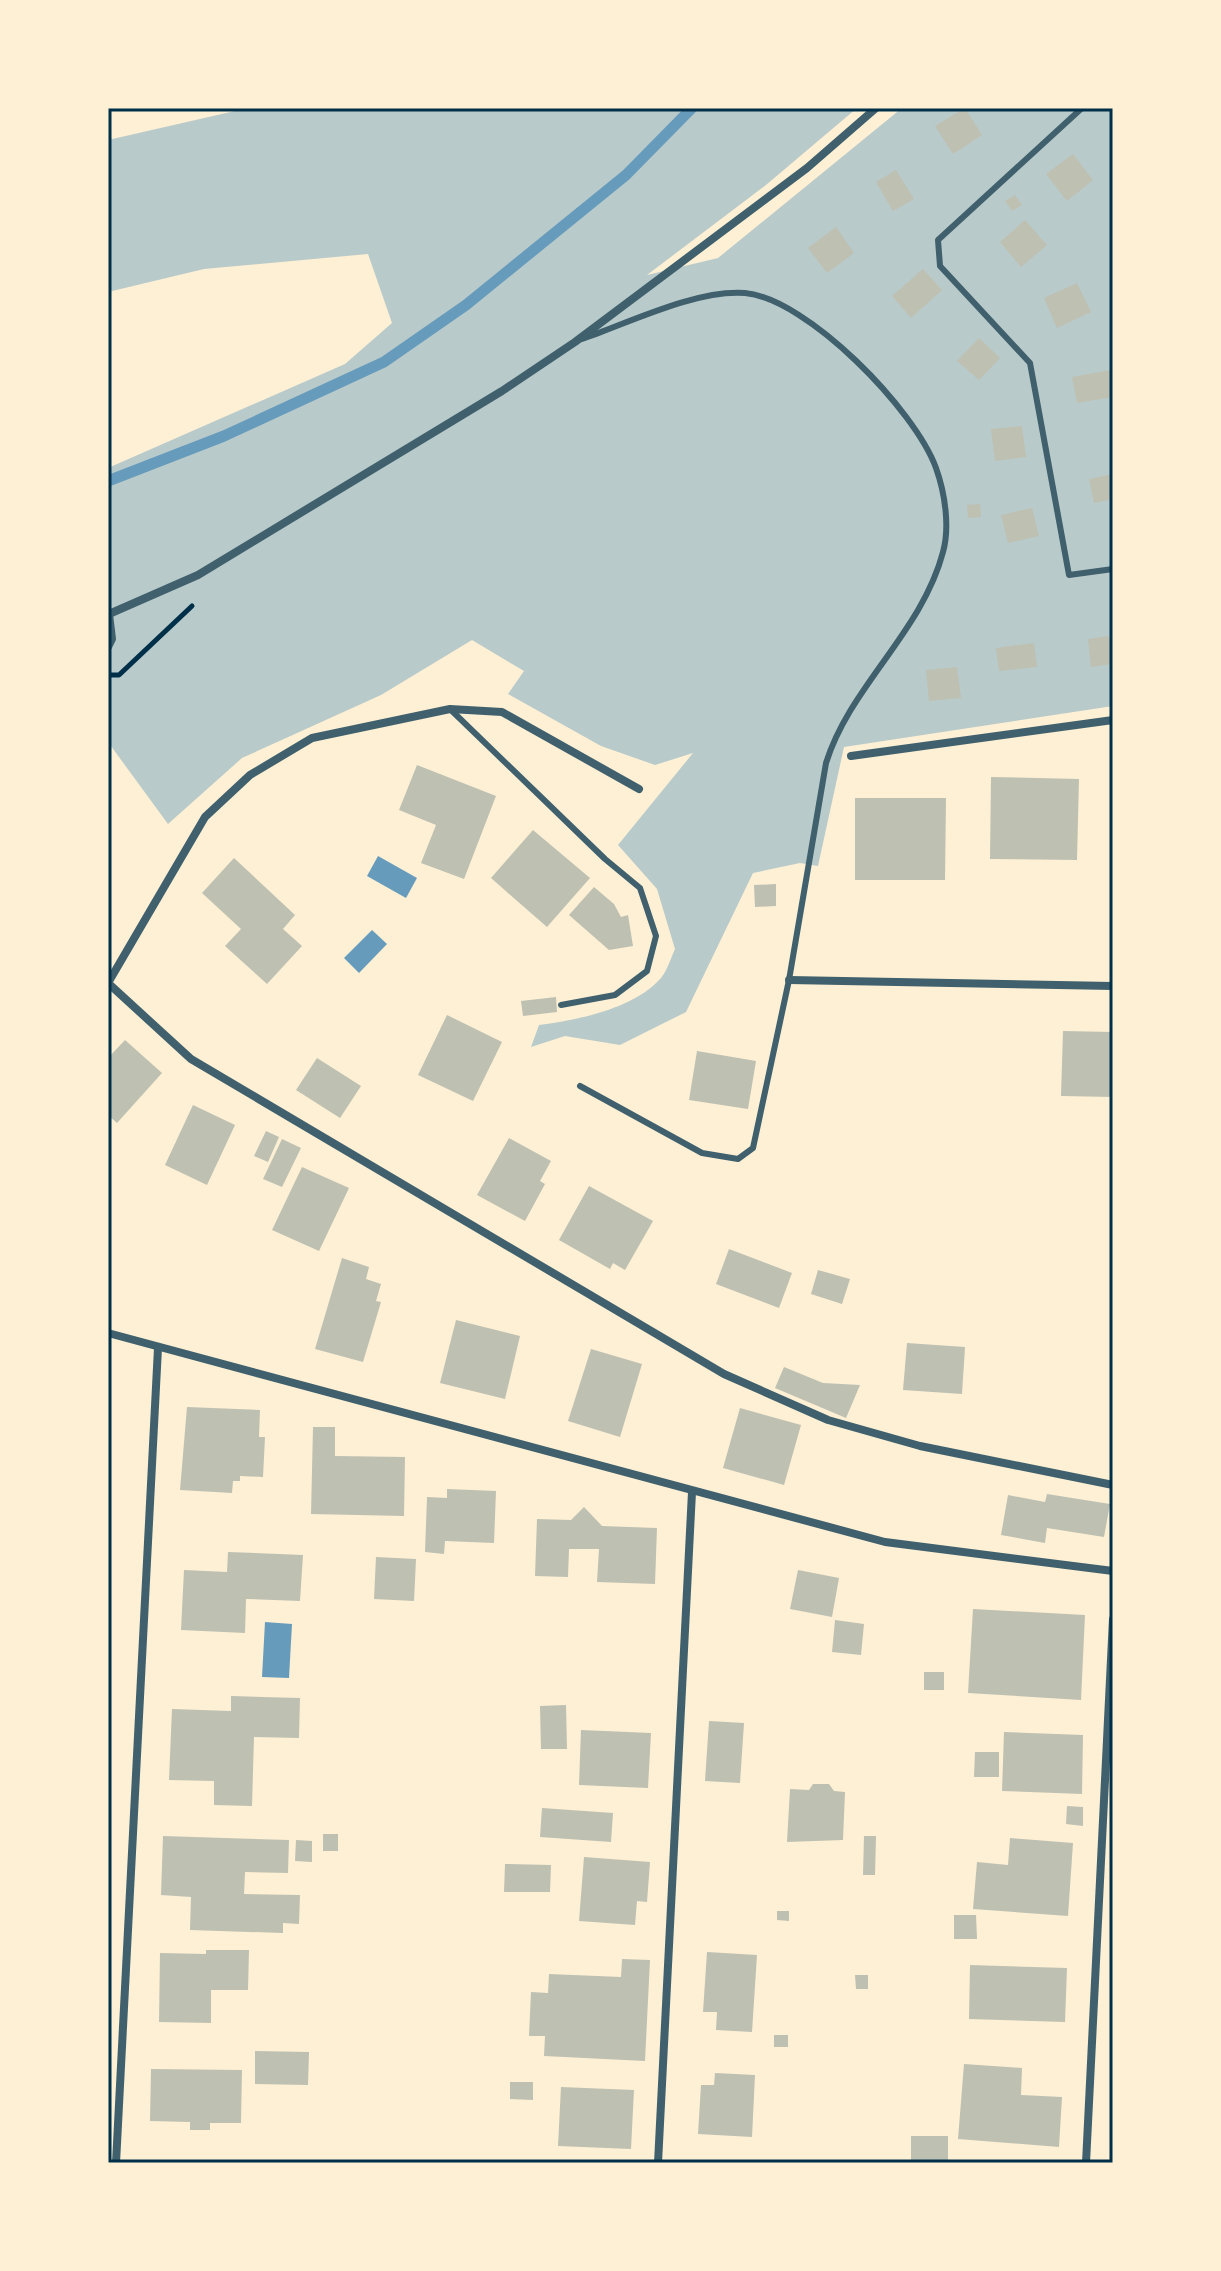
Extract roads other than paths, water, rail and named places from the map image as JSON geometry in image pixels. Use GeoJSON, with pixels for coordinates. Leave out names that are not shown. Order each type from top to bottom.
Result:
{"type":"FeatureCollection","features":[{"type":"Feature","properties":{"kind":"street"},"geometry":{"type":"LineString","coordinates":[[108,647],[112,639],[109,613],[198,575],[502,391],[575,342],[807,168],[876,108]]}},
{"type":"Feature","properties":{"kind":"street"},"geometry":{"type":"LineString","coordinates":[[639,789],[502,712],[450,709],[312,738],[250,775],[205,817],[108,983],[191,1059],[724,1374],[828,1420],[920,1446],[1113,1485]]}},
{"type":"Feature","properties":{"kind":"street"},"geometry":{"type":"LineString","coordinates":[[851,756],[1113,720]]}},
{"type":"Feature","properties":{"kind":"street"},"geometry":{"type":"LineString","coordinates":[[789,980],[1113,986]]}},
{"type":"Feature","properties":{"kind":"street"},"geometry":{"type":"LineString","coordinates":[[108,1333],[885,1542],[1113,1571]]}},
{"type":"Feature","properties":{"kind":"street"},"geometry":{"type":"LineString","coordinates":[[116,2163],[158,1348]]}},
{"type":"Feature","properties":{"kind":"street"},"geometry":{"type":"LineString","coordinates":[[658,2163],[692,1492]]}},
{"type":"Feature","properties":{"kind":"street"},"geometry":{"type":"LineString","coordinates":[[1086,2163],[1113,1619]]}},
{"type":"Feature","properties":{"kind":"lane"},"geometry":{"type":"LineString","coordinates":[[1082,108],[938,240],[940,266],[1030,363],[1069,575],[1113,569]]}},
{"type":"Feature","properties":{"kind":"lane"},"geometry":{"type":"LineString","coordinates":[[575,342],[717,293],[747,293],[783,305],[815,324],[867,373],[915,429],[936,467],[945,507],[944,551],[920,610],[835,734],[826,763],[789,980],[761,1127],[753,1148],[738,1159],[702,1153],[580,1086]]}},
{"type":"Feature","properties":{"kind":"lane"},"geometry":{"type":"LineString","coordinates":[[450,709],[605,859],[640,888],[656,936],[647,971],[615,995],[561,1005]]}},
{"type":"Feature","properties":{"kind":"water"},"geometry":{"type":"Polygon","coordinates":[[[378,856],[417,878],[406,898],[367,876],[378,856]]]}},
{"type":"Feature","properties":{"kind":"water"},"geometry":{"type":"Polygon","coordinates":[[[372,930],[387,944],[359,973],[344,958],[372,930]]]}},
{"type":"Feature","properties":{"kind":"water"},"geometry":{"type":"Polygon","coordinates":[[[265,1622],[292,1624],[289,1678],[262,1677],[265,1622]]]}},
{"type":"Feature","properties":{"kind":"waterway"},"geometry":{"type":"LineString","coordinates":[[108,481],[224,436],[384,362],[466,305],[626,175],[692,108]]}}]}
